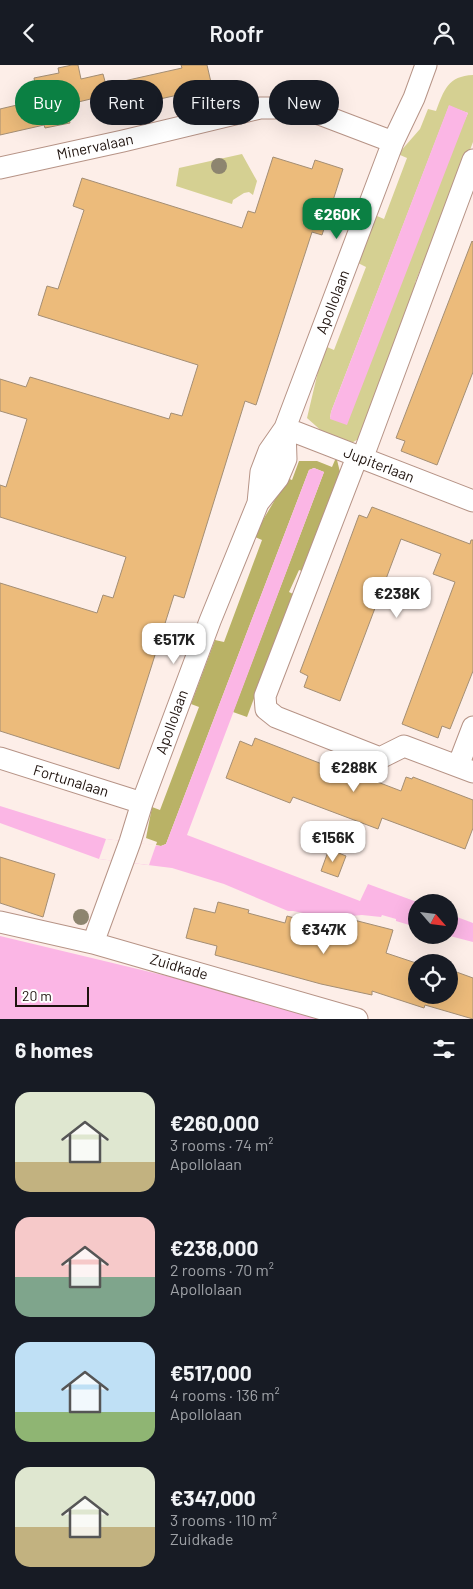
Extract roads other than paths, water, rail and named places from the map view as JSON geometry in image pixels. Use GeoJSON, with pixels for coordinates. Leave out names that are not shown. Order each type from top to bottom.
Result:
{"type":"FeatureCollection","features":[{"type":"Feature","properties":{"kind":"street","name":"Apollolaan"},"geometry":{"type":"LineString","coordinates":[[93,943],[142,803],[210,621],[258,503],[262,472],[269,451],[285,428],[393,142],[414,98],[426,65]]}},
{"type":"Feature","properties":{"kind":"street","name":"Minervalaan"},"geometry":{"type":"LineString","coordinates":[[0,168],[260,108],[296,109],[322,115],[393,142]]}},
{"type":"Feature","properties":{"kind":"street"},"geometry":{"type":"LineString","coordinates":[[473,160],[359,458],[265,696],[266,709],[276,717],[380,758],[404,746],[466,769],[473,727]]}},
{"type":"Feature","properties":{"kind":"street","name":"Jupiterlaan"},"geometry":{"type":"LineString","coordinates":[[285,428],[473,501]]}},
{"type":"Feature","properties":{"kind":"street","name":"Fortunalaan"},"geometry":{"type":"LineString","coordinates":[[0,759],[142,803]]}},
{"type":"Feature","properties":{"kind":"street","name":"Zuidkade"},"geometry":{"type":"LineString","coordinates":[[0,922],[93,943],[357,1019]]}}]}
